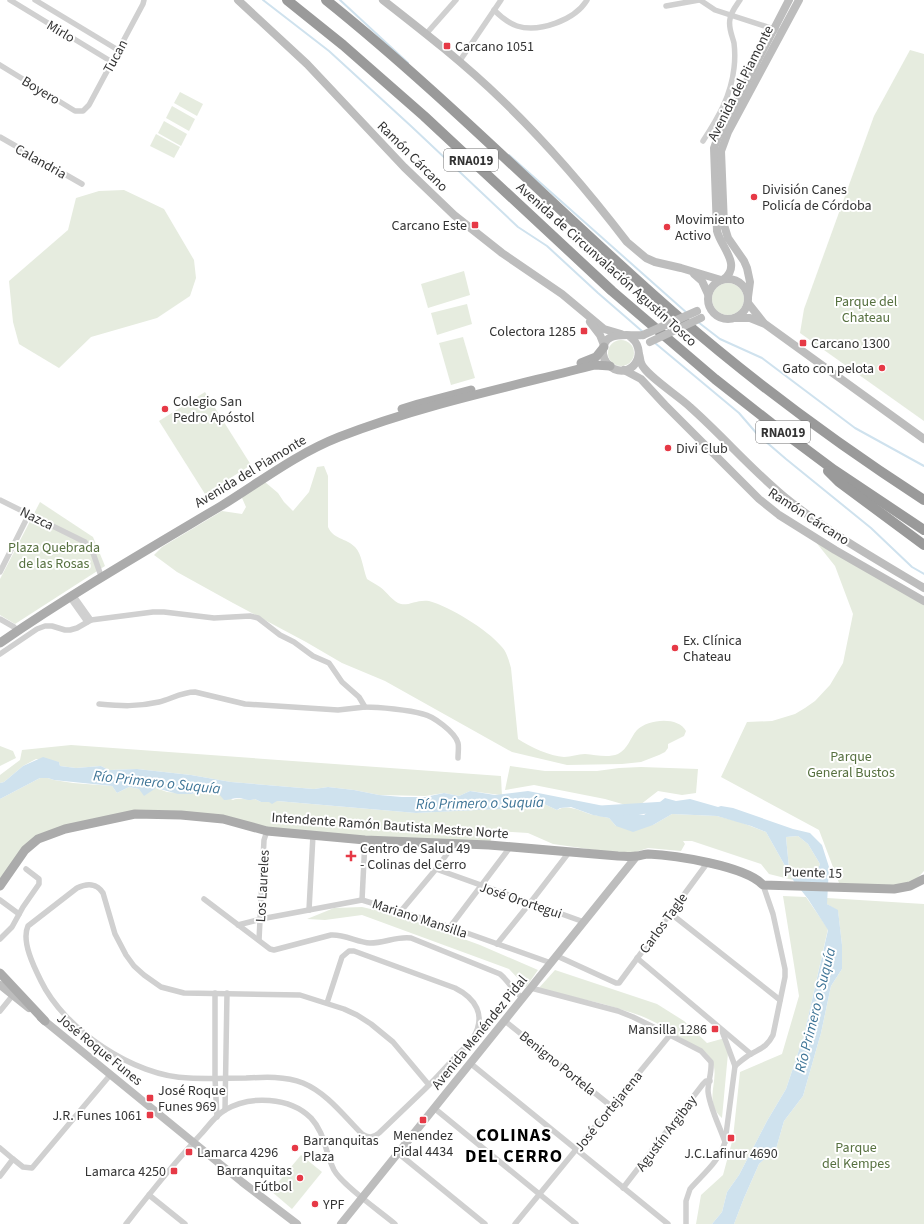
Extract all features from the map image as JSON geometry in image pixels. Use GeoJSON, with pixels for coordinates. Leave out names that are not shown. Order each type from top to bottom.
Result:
{"type":"FeatureCollection","features":[{"type":"Feature","properties":{"kind":"highway","name":"Avenida de Circunvalación Agustín Tosco"},"geometry":{"type":"LineString","coordinates":[[287,0],[343,45],[424,116],[562,245],[721,384],[846,478],[924,530]]}},
{"type":"Feature","properties":{"kind":"highway","name":"Avenida de Circunvalación Agustín Tosco"},"geometry":{"type":"LineString","coordinates":[[326,0],[384,48],[439,97],[582,230],[683,321],[789,406],[867,462],[924,500]]}},
{"type":"Feature","properties":{"kind":"highway"},"geometry":{"type":"LineString","coordinates":[[799,444],[839,482],[924,545]]}},
{"type":"Feature","properties":{"kind":"highway"},"geometry":{"type":"LineString","coordinates":[[867,462],[906,480],[924,492]]}},
{"type":"Feature","properties":{"kind":"main road","name":"Ramón Cárcano"},"geometry":{"type":"LineString","coordinates":[[238,0],[307,64],[404,167],[454,215],[502,253],[562,294],[604,329],[625,335]]}},
{"type":"Feature","properties":{"kind":"main road"},"geometry":{"type":"LineString","coordinates":[[383,0],[426,34],[501,99],[572,173],[627,242],[637,252],[655,262],[722,279],[740,282],[747,291],[748,300],[744,312],[735,318]]}},
{"type":"Feature","properties":{"kind":"main road","name":"Avenida del Piamonte"},"geometry":{"type":"LineString","coordinates":[[748,300],[750,282],[747,268],[744,261],[728,238],[724,226],[721,151],[728,132],[778,31],[789,0]]}},
{"type":"Feature","properties":{"kind":"main road","name":"Avenida del Piamonte"},"geometry":{"type":"LineString","coordinates":[[722,279],[728,276],[731,271],[731,261],[718,238],[714,148],[718,137],[778,31],[799,0]]}},
{"type":"Feature","properties":{"kind":"main road"},"geometry":{"type":"LineString","coordinates":[[688,270],[702,281],[711,310],[719,317]]}},
{"type":"Feature","properties":{"kind":"main road"},"geometry":{"type":"LineString","coordinates":[[722,279],[714,284],[699,314],[644,345],[633,366],[624,370],[619,370],[610,366],[604,358],[604,346],[611,337],[643,335],[699,314],[730,319],[750,318],[765,324],[924,439]]}},
{"type":"Feature","properties":{"kind":"main road"},"geometry":{"type":"LineString","coordinates":[[748,300],[765,324]]}},
{"type":"Feature","properties":{"kind":"main road","name":"Ramón Cárcano"},"geometry":{"type":"LineString","coordinates":[[584,313],[600,335],[604,346]]}},
{"type":"Feature","properties":{"kind":"main road"},"geometry":{"type":"LineString","coordinates":[[625,335],[636,342],[639,353]]}},
{"type":"Feature","properties":{"kind":"main road","name":"Avenida del Piamonte"},"geometry":{"type":"LineString","coordinates":[[0,636],[100,572],[282,460],[325,438],[418,404],[497,383],[568,368],[589,361],[600,354],[604,346]]}},
{"type":"Feature","properties":{"kind":"main road","name":"Ramón Cárcano"},"geometry":{"type":"LineString","coordinates":[[639,353],[641,363],[645,369],[705,420],[760,475],[791,502],[848,543],[924,588]]}},
{"type":"Feature","properties":{"kind":"main road","name":"Avenida del Piamonte"},"geometry":{"type":"LineString","coordinates":[[0,643],[282,466],[327,442],[408,413],[595,365],[610,366]]}},
{"type":"Feature","properties":{"kind":"main road","name":"Ramón Cárcano"},"geometry":{"type":"LineString","coordinates":[[624,370],[642,379],[665,405],[753,493],[779,515],[835,550],[924,601]]}},
{"type":"Feature","properties":{"kind":"main road","name":"Intendente Ramón Bautista Mestre Norte"},"geometry":{"type":"LineString","coordinates":[[0,886],[25,850],[38,839],[65,829],[127,815],[148,814],[223,819],[267,831],[365,840],[511,846],[618,856],[648,854],[708,862],[736,871],[757,880],[763,885],[775,885]]}},
{"type":"Feature","properties":{"kind":"main road","name":"Avenida Menéndez Pidal"},"geometry":{"type":"LineString","coordinates":[[341,1224],[636,856]]}},
{"type":"Feature","properties":{"kind":"main road"},"geometry":{"type":"LineString","coordinates":[[910,886],[924,879]]}},
{"type":"Feature","properties":{"kind":"main road","name":"Puente 15"},"geometry":{"type":"LineString","coordinates":[[775,885],[850,887],[884,890],[900,889],[910,886]]}},
{"type":"Feature","properties":{"kind":"main road"},"geometry":{"type":"LineString","coordinates":[[910,886],[924,888]]}},
{"type":"Feature","properties":{"kind":"main road"},"geometry":{"type":"LineString","coordinates":[[0,973],[45,1021]]}},
{"type":"Feature","properties":{"kind":"main road","name":"José Roque Funes"},"geometry":{"type":"LineString","coordinates":[[0,985],[242,1182],[297,1224]]}},
{"type":"Feature","properties":{"kind":"street","name":"Mirlo"},"geometry":{"type":"LineString","coordinates":[[10,0],[112,62]]}},
{"type":"Feature","properties":{"kind":"street","name":"Mirlo"},"geometry":{"type":"LineString","coordinates":[[36,0],[118,50]]}},
{"type":"Feature","properties":{"kind":"street","name":"Tucan"},"geometry":{"type":"LineString","coordinates":[[83,111],[89,105],[144,0]]}},
{"type":"Feature","properties":{"kind":"street"},"geometry":{"type":"LineString","coordinates":[[426,34],[456,0]]}},
{"type":"Feature","properties":{"kind":"street"},"geometry":{"type":"LineString","coordinates":[[459,62],[501,0]]}},
{"type":"Feature","properties":{"kind":"street"},"geometry":{"type":"LineString","coordinates":[[494,10],[505,20],[516,26],[536,28],[568,18],[582,7],[587,0]]}},
{"type":"Feature","properties":{"kind":"street"},"geometry":{"type":"LineString","coordinates":[[666,6],[700,0],[715,10],[778,31]]}},
{"type":"Feature","properties":{"kind":"street"},"geometry":{"type":"LineString","coordinates":[[702,141],[721,111],[728,95],[734,56],[734,43],[729,23],[731,15],[740,0]]}},
{"type":"Feature","properties":{"kind":"street","name":"Boyero"},"geometry":{"type":"LineString","coordinates":[[0,65],[75,111],[83,111]]}},
{"type":"Feature","properties":{"kind":"street","name":"Calandria"},"geometry":{"type":"LineString","coordinates":[[0,137],[82,184]]}},
{"type":"Feature","properties":{"kind":"street","name":"Nazca"},"geometry":{"type":"LineString","coordinates":[[0,500],[85,542],[93,552],[100,572]]}},
{"type":"Feature","properties":{"kind":"street"},"geometry":{"type":"LineString","coordinates":[[0,572],[29,514]]}},
{"type":"Feature","properties":{"kind":"street"},"geometry":{"type":"LineString","coordinates":[[72,597],[89,621]]}},
{"type":"Feature","properties":{"kind":"street"},"geometry":{"type":"LineString","coordinates":[[0,654],[37,629],[45,626],[70,630],[89,621],[154,612],[214,618],[250,616],[258,618],[280,635],[294,642],[313,656],[329,663],[334,668],[342,682],[360,697],[365,707]]}},
{"type":"Feature","properties":{"kind":"street"},"geometry":{"type":"LineString","coordinates":[[0,619],[14,627]]}},
{"type":"Feature","properties":{"kind":"street"},"geometry":{"type":"LineString","coordinates":[[99,704],[134,706],[160,702],[189,692],[195,692],[245,704],[338,710],[373,707],[412,711],[431,717],[448,729],[458,742],[458,758]]}},
{"type":"Feature","properties":{"kind":"street","name":"Los Laureles"},"geometry":{"type":"LineString","coordinates":[[259,940],[264,840],[267,831]]}},
{"type":"Feature","properties":{"kind":"street"},"geometry":{"type":"LineString","coordinates":[[310,910],[313,835]]}},
{"type":"Feature","properties":{"kind":"street"},"geometry":{"type":"LineString","coordinates":[[362,900],[365,840]]}},
{"type":"Feature","properties":{"kind":"street"},"geometry":{"type":"LineString","coordinates":[[401,912],[456,843]]}},
{"type":"Feature","properties":{"kind":"street"},"geometry":{"type":"LineString","coordinates":[[450,927],[511,846]]}},
{"type":"Feature","properties":{"kind":"street"},"geometry":{"type":"LineString","coordinates":[[497,944],[570,851]]}},
{"type":"Feature","properties":{"kind":"street","name":"Carlos Tagle"},"geometry":{"type":"LineString","coordinates":[[618,983],[708,862]]}},
{"type":"Feature","properties":{"kind":"street"},"geometry":{"type":"LineString","coordinates":[[0,939],[12,926],[40,881],[26,869]]}},
{"type":"Feature","properties":{"kind":"street","name":"José Orortegui"},"geometry":{"type":"LineString","coordinates":[[436,869],[584,922]]}},
{"type":"Feature","properties":{"kind":"street"},"geometry":{"type":"LineString","coordinates":[[326,1003],[342,957],[349,951],[354,951],[455,988],[470,998],[474,1003],[478,1010],[479,1024],[472,1039],[429,1085],[379,1133],[369,1138],[362,1134],[321,1093],[304,1083],[285,1078],[273,1077],[179,1078],[155,1074],[123,1060],[88,1036],[67,1016],[48,993],[33,964],[26,936],[26,930],[28,926],[77,888],[86,884],[96,886],[104,893],[115,934],[134,966],[161,987],[175,992],[184,993],[300,995],[326,1003],[358,1015],[383,1033],[401,1050],[429,1085]]}},
{"type":"Feature","properties":{"kind":"street"},"geometry":{"type":"LineString","coordinates":[[735,1066],[751,1054],[762,1049],[770,1040],[785,977],[785,969],[773,914],[763,885]]}},
{"type":"Feature","properties":{"kind":"street"},"geometry":{"type":"LineString","coordinates":[[204,899],[270,949],[274,950],[331,935],[340,935],[368,943],[383,942],[400,937],[411,938],[500,974],[504,977],[512,989],[523,998]]}},
{"type":"Feature","properties":{"kind":"street"},"geometry":{"type":"LineString","coordinates":[[0,900],[19,914]]}},
{"type":"Feature","properties":{"kind":"street","name":"Mariano Mansilla"},"geometry":{"type":"LineString","coordinates":[[238,925],[261,919],[362,900],[450,927],[497,944],[554,960],[618,983]]}},
{"type":"Feature","properties":{"kind":"street"},"geometry":{"type":"LineString","coordinates":[[670,913],[780,1000]]}},
{"type":"Feature","properties":{"kind":"street"},"geometry":{"type":"LineString","coordinates":[[638,958],[751,1054]]}},
{"type":"Feature","properties":{"kind":"street"},"geometry":{"type":"LineString","coordinates":[[531,988],[618,1011],[701,1051],[711,1062],[712,1068],[708,1090],[710,1100],[725,1142]]}},
{"type":"Feature","properties":{"kind":"street"},"geometry":{"type":"LineString","coordinates":[[215,993],[215,1078],[217,1117]]}},
{"type":"Feature","properties":{"kind":"street"},"geometry":{"type":"LineString","coordinates":[[225,1110],[227,993]]}},
{"type":"Feature","properties":{"kind":"street"},"geometry":{"type":"LineString","coordinates":[[0,1011],[13,995]]}},
{"type":"Feature","properties":{"kind":"street","name":"Benigno Portela"},"geometry":{"type":"LineString","coordinates":[[505,1020],[611,1106]]}},
{"type":"Feature","properties":{"kind":"street"},"geometry":{"type":"LineString","coordinates":[[686,1224],[687,1195],[690,1189],[718,1158],[725,1142],[735,1066],[721,1029]]}},
{"type":"Feature","properties":{"kind":"street","name":"José Cortejarena"},"geometry":{"type":"LineString","coordinates":[[516,1224],[670,1035]]}},
{"type":"Feature","properties":{"kind":"street"},"geometry":{"type":"LineString","coordinates":[[470,1063],[668,1224]]}},
{"type":"Feature","properties":{"kind":"street"},"geometry":{"type":"LineString","coordinates":[[0,1148],[26,1168],[32,1168],[111,1074]]}},
{"type":"Feature","properties":{"kind":"street","name":"Agustín Argibay"},"geometry":{"type":"LineString","coordinates":[[623,1188],[703,1084],[706,1081],[710,1081]]}},
{"type":"Feature","properties":{"kind":"street"},"geometry":{"type":"LineString","coordinates":[[126,1224],[194,1142],[217,1117],[225,1110],[244,1103],[264,1101],[282,1103],[300,1110],[310,1118],[322,1133],[332,1165],[342,1181],[395,1224]]}},
{"type":"Feature","properties":{"kind":"street"},"geometry":{"type":"LineString","coordinates":[[434,1108],[576,1224]]}},
{"type":"Feature","properties":{"kind":"street"},"geometry":{"type":"LineString","coordinates":[[398,1153],[484,1224]]}},
{"type":"Feature","properties":{"kind":"street"},"geometry":{"type":"LineString","coordinates":[[0,1176],[13,1159]]}},
{"type":"Feature","properties":{"kind":"street"},"geometry":{"type":"LineString","coordinates":[[149,1195],[186,1224]]}},
{"type":"Feature","properties":{"kind":"green space","name":"Parque del Chateau"},"geometry":{"type":"Polygon","coordinates":[[[910,50],[924,54],[924,421],[800,333],[804,309],[874,116],[910,50]]]}},
{"type":"Feature","properties":{"kind":"green space"},"geometry":{"type":"Polygon","coordinates":[[[180,92],[203,104],[197,116],[174,103],[180,92]]]}},
{"type":"Feature","properties":{"kind":"green space"},"geometry":{"type":"Polygon","coordinates":[[[172,106],[195,119],[189,131],[166,118],[172,106]]]}},
{"type":"Feature","properties":{"kind":"green space"},"geometry":{"type":"Polygon","coordinates":[[[164,121],[187,134],[181,146],[158,133],[164,121]]]}},
{"type":"Feature","properties":{"kind":"green space"},"geometry":{"type":"Polygon","coordinates":[[[156,134],[180,147],[174,158],[150,146],[156,134]]]}},
{"type":"Feature","properties":{"kind":"green space"},"geometry":{"type":"Polygon","coordinates":[[[124,190],[164,209],[194,260],[196,278],[190,296],[157,318],[91,337],[59,368],[19,344],[13,322],[9,281],[68,230],[76,198],[99,191],[124,190]]]}},
{"type":"Feature","properties":{"kind":"green space"},"geometry":{"type":"Polygon","coordinates":[[[464,271],[470,295],[428,308],[421,284],[464,271]]]}},
{"type":"Feature","properties":{"kind":"green space"},"geometry":{"type":"Polygon","coordinates":[[[725,283],[731,283],[741,290],[744,299],[743,305],[737,312],[731,315],[725,315],[715,308],[712,302],[712,296],[719,286],[725,283]]]}},
{"type":"Feature","properties":{"kind":"green space"},"geometry":{"type":"Polygon","coordinates":[[[467,304],[472,324],[437,335],[431,313],[467,304]]]}},
{"type":"Feature","properties":{"kind":"green space"},"geometry":{"type":"Polygon","coordinates":[[[463,337],[475,378],[451,385],[439,343],[463,337]]]}},
{"type":"Feature","properties":{"kind":"green space"},"geometry":{"type":"Polygon","coordinates":[[[621,340],[630,344],[634,353],[630,362],[621,366],[612,362],[608,353],[612,344],[621,340]]]}},
{"type":"Feature","properties":{"kind":"green space"},"geometry":{"type":"Polygon","coordinates":[[[205,392],[251,465],[205,494],[159,421],[205,392]]]}},
{"type":"Feature","properties":{"kind":"green space"},"geometry":{"type":"Polygon","coordinates":[[[324,466],[328,476],[328,527],[333,534],[355,547],[361,558],[367,579],[380,587],[398,603],[407,604],[429,601],[457,613],[478,626],[503,648],[508,657],[511,668],[518,739],[540,751],[553,755],[569,757],[582,754],[606,756],[618,754],[627,746],[637,730],[648,723],[670,721],[677,723],[686,731],[684,736],[668,744],[668,748],[665,752],[659,755],[641,762],[622,764],[567,765],[512,752],[385,681],[342,663],[177,572],[154,555],[162,547],[222,511],[242,514],[246,507],[242,498],[250,488],[265,482],[278,493],[293,511],[309,492],[317,467],[324,466]]]}},
{"type":"Feature","properties":{"kind":"green space","name":"Plaza Quebrada de las Rosas"},"geometry":{"type":"Polygon","coordinates":[[[40,502],[93,537],[105,566],[15,624],[0,615],[0,579],[40,502]]]}},
{"type":"Feature","properties":{"kind":"green space","name":"Parque General Bustos"},"geometry":{"type":"Polygon","coordinates":[[[815,541],[924,603],[924,871],[910,883],[903,885],[886,886],[839,883],[819,830],[721,777],[747,722],[772,721],[795,714],[805,708],[815,701],[830,685],[843,663],[853,614],[835,566],[815,541]]]}},
{"type":"Feature","properties":{"kind":"green space"},"geometry":{"type":"Polygon","coordinates":[[[71,745],[501,776],[502,797],[500,809],[544,804],[557,810],[566,807],[609,818],[616,826],[653,825],[672,814],[717,816],[740,822],[766,832],[793,880],[769,874],[761,864],[692,841],[683,841],[685,844],[681,851],[648,848],[633,853],[617,853],[553,844],[528,833],[494,831],[489,845],[267,831],[231,821],[135,814],[38,839],[0,886],[0,799],[40,778],[73,783],[112,786],[117,793],[129,787],[139,789],[156,788],[167,792],[191,794],[206,791],[218,793],[233,800],[255,799],[261,802],[277,801],[416,813],[496,809],[500,795],[470,791],[459,796],[444,793],[425,796],[379,795],[328,787],[314,789],[231,782],[191,775],[137,769],[109,770],[101,766],[76,768],[60,766],[59,762],[36,759],[23,766],[4,782],[0,783],[0,775],[20,760],[22,750],[71,745]]]}},
{"type":"Feature","properties":{"kind":"green space"},"geometry":{"type":"Polygon","coordinates":[[[0,746],[13,751],[16,758],[0,766],[0,746]]]}},
{"type":"Feature","properties":{"kind":"green space"},"geometry":{"type":"Polygon","coordinates":[[[510,766],[545,771],[597,771],[641,767],[698,769],[696,793],[682,795],[658,791],[636,808],[605,799],[534,785],[505,790],[510,766]]]}},
{"type":"Feature","properties":{"kind":"green space"},"geometry":{"type":"Polygon","coordinates":[[[798,836],[808,844],[820,864],[815,876],[798,879],[789,868],[786,837],[798,836]]]}},
{"type":"Feature","properties":{"kind":"green space"},"geometry":{"type":"Polygon","coordinates":[[[783,896],[806,897],[828,929],[804,1035],[786,1089],[767,1121],[739,1175],[727,1192],[722,1212],[712,1224],[696,1224],[701,1195],[723,1175],[733,1138],[740,1072],[782,1054],[799,996],[783,896]]]}},
{"type":"Feature","properties":{"kind":"green space","name":"Parque del Kempes"},"geometry":{"type":"Polygon","coordinates":[[[827,898],[924,904],[924,1224],[734,1224],[759,1164],[776,1149],[784,1121],[803,1096],[821,1033],[831,986],[842,969],[842,945],[838,911],[827,904],[827,898]]]}},
{"type":"Feature","properties":{"kind":"green space"},"geometry":{"type":"Polygon","coordinates":[[[362,907],[401,916],[480,945],[538,970],[526,987],[509,969],[362,915],[325,920],[307,919],[334,908],[362,907]]]}},
{"type":"Feature","properties":{"kind":"green space"},"geometry":{"type":"Polygon","coordinates":[[[555,970],[657,1004],[684,1021],[707,1043],[725,1038],[728,1053],[722,1118],[716,1111],[713,1104],[712,1097],[715,1075],[712,1061],[707,1054],[651,1020],[641,1016],[604,1004],[538,989],[555,970]]]}},
{"type":"Feature","properties":{"kind":"green space","name":"Barranquitas Fútbol"},"geometry":{"type":"Polygon","coordinates":[[[301,1155],[322,1172],[292,1209],[271,1191],[301,1155]]]}},
{"type":"Feature","properties":{"kind":"water"},"geometry":{"type":"Polygon","coordinates":[[[43,757],[59,762],[60,766],[76,768],[101,766],[109,770],[137,769],[191,775],[231,782],[314,789],[328,787],[402,797],[425,797],[444,793],[459,796],[470,791],[495,795],[528,791],[644,815],[665,798],[676,801],[690,799],[718,807],[733,808],[793,829],[810,833],[822,845],[829,867],[827,904],[838,910],[842,945],[842,969],[831,986],[821,1033],[803,1096],[784,1121],[776,1149],[759,1164],[734,1224],[712,1224],[722,1212],[727,1192],[739,1175],[767,1121],[786,1089],[804,1035],[828,930],[808,899],[793,880],[766,832],[717,816],[672,814],[653,825],[633,832],[616,826],[609,818],[593,815],[571,807],[560,808],[557,810],[544,804],[499,809],[416,813],[277,801],[272,804],[255,799],[248,800],[238,798],[224,800],[218,793],[206,791],[191,794],[178,794],[156,788],[144,796],[139,789],[129,787],[117,793],[112,786],[54,780],[48,778],[40,778],[0,799],[0,783],[4,782],[23,766],[43,757]],[[798,836],[786,837],[789,868],[798,879],[815,876],[820,864],[808,844],[798,836]]]}},
{"type":"Feature","properties":{"kind":"waterway"},"geometry":{"type":"LineString","coordinates":[[263,0],[329,51],[518,227],[547,246],[643,332]]}},
{"type":"Feature","properties":{"kind":"waterway"},"geometry":{"type":"LineString","coordinates":[[340,0],[408,63]]}},
{"type":"Feature","properties":{"kind":"waterway"},"geometry":{"type":"LineString","coordinates":[[509,155],[687,313]]}},
{"type":"Feature","properties":{"kind":"waterway"},"geometry":{"type":"LineString","coordinates":[[698,322],[720,339],[762,358],[855,428],[924,466]]}},
{"type":"Feature","properties":{"kind":"waterway"},"geometry":{"type":"LineString","coordinates":[[655,343],[739,413],[758,435],[871,528],[912,567],[924,574]]}},
{"type":"Feature","properties":{"kind":"waterway","name":"Río Primero o Suquía"},"geometry":{"type":"LineString","coordinates":[[601,811],[666,807]]}},
{"type":"Feature","properties":{"kind":"place","name":"Carcano 1051"},"geometry":{"type":"Point","coordinates":[447,46]}},
{"type":"Feature","properties":{"kind":"place","name":"División Canes Policía de Córdoba"},"geometry":{"type":"Point","coordinates":[754,197]}},
{"type":"Feature","properties":{"kind":"place","name":"Carcano Este"},"geometry":{"type":"Point","coordinates":[475,225]}},
{"type":"Feature","properties":{"kind":"place","name":"Movimiento Activo"},"geometry":{"type":"Point","coordinates":[667,227]}},
{"type":"Feature","properties":{"kind":"place","name":"Colectora 1285"},"geometry":{"type":"Point","coordinates":[584,331]}},
{"type":"Feature","properties":{"kind":"place","name":"Carcano 1300"},"geometry":{"type":"Point","coordinates":[803,343]}},
{"type":"Feature","properties":{"kind":"place","name":"Gato con pelota"},"geometry":{"type":"Point","coordinates":[882,368]}},
{"type":"Feature","properties":{"kind":"place","name":"Colegio San Pedro Apóstol"},"geometry":{"type":"Point","coordinates":[165,409]}},
{"type":"Feature","properties":{"kind":"place","name":"Divi Club"},"geometry":{"type":"Point","coordinates":[668,448]}},
{"type":"Feature","properties":{"kind":"place","name":"Ex. Clínica Chateau"},"geometry":{"type":"Point","coordinates":[675,648]}},
{"type":"Feature","properties":{"kind":"place","name":"Centro de Salud 49 - Colinas del Cerro"},"geometry":{"type":"Point","coordinates":[351,856]}},
{"type":"Feature","properties":{"kind":"place","name":"Mansilla 1286"},"geometry":{"type":"Point","coordinates":[715,1029]}},
{"type":"Feature","properties":{"kind":"place","name":"José Roque Funes 969"},"geometry":{"type":"Point","coordinates":[150,1098]}},
{"type":"Feature","properties":{"kind":"place","name":"J.R. Funes 1061"},"geometry":{"type":"Point","coordinates":[150,1115]}},
{"type":"Feature","properties":{"kind":"place","name":"Menendez Pidal 4434"},"geometry":{"type":"Point","coordinates":[423,1120]}},
{"type":"Feature","properties":{"kind":"place","name":"J.C.Lafinur 4690"},"geometry":{"type":"Point","coordinates":[731,1138]}},
{"type":"Feature","properties":{"kind":"place","name":"Barranquitas Plaza"},"geometry":{"type":"Point","coordinates":[295,1148]}},
{"type":"Feature","properties":{"kind":"place","name":"Lamarca 4296"},"geometry":{"type":"Point","coordinates":[189,1152]}},
{"type":"Feature","properties":{"kind":"place","name":"Lamarca 4250"},"geometry":{"type":"Point","coordinates":[174,1171]}},
{"type":"Feature","properties":{"kind":"place","name":"Barranquitas Fútbol"},"geometry":{"type":"Point","coordinates":[300,1178]}},
{"type":"Feature","properties":{"kind":"place","name":"YPF"},"geometry":{"type":"Point","coordinates":[315,1204]}},
{"type":"Feature","properties":{"kind":"district","name":"COLINAS DEL CERRO"},"geometry":{"type":"Point","coordinates":[514,1145]}}]}
